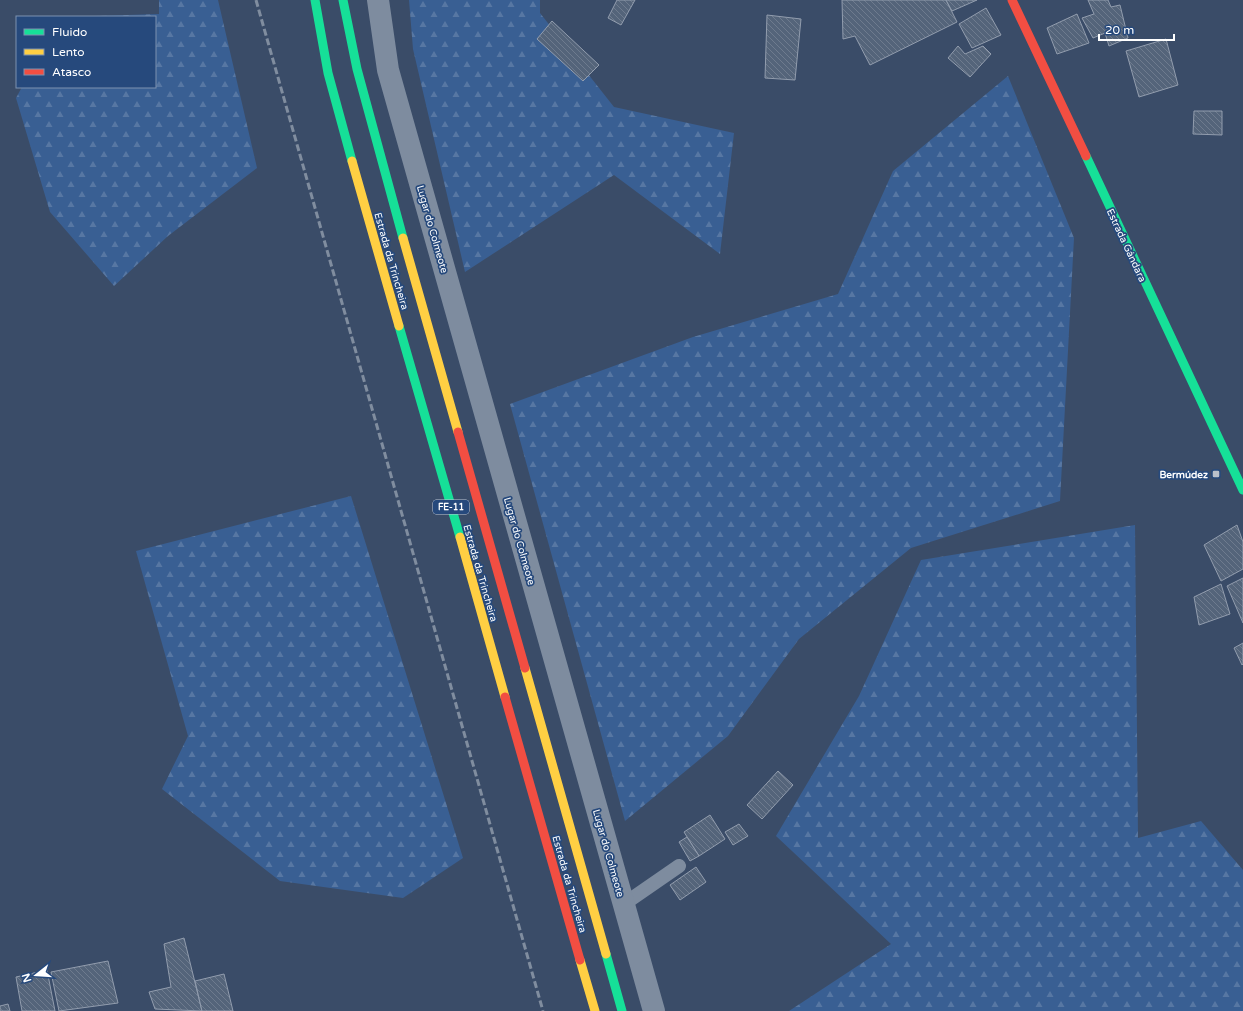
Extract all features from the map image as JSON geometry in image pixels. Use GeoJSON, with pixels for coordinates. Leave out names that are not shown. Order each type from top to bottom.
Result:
{"type":"FeatureCollection","features":[{"type":"Feature","properties":{"kind":"main road","name":"Estrada da Trincheira"},"geometry":{"type":"LineString","coordinates":[[315,0],[328,73],[344,134],[595,1011]]}},
{"type":"Feature","properties":{"kind":"main road","name":"Estrada da Trincheira"},"geometry":{"type":"LineString","coordinates":[[343,0],[357,69],[375,140],[622,1011]]}},
{"type":"Feature","properties":{"kind":"main road","name":"Estrada Gándara"},"geometry":{"type":"LineString","coordinates":[[1012,0],[1243,490]]}},
{"type":"Feature","properties":{"kind":"street","name":"Lugar do Colmeote"},"geometry":{"type":"LineString","coordinates":[[378,0],[388,70],[654,1011]]}},
{"type":"Feature","properties":{"kind":"lane"},"geometry":{"type":"LineString","coordinates":[[624,904],[679,866]]}},
{"type":"Feature","properties":{"kind":"green space"},"geometry":{"type":"Polygon","coordinates":[[[159,0],[218,0],[257,168],[168,236],[114,286],[50,212],[16,98],[21,88],[156,88],[156,16],[94,16],[159,14],[159,0]]]}},
{"type":"Feature","properties":{"kind":"green space"},"geometry":{"type":"Polygon","coordinates":[[[409,0],[540,0],[540,13],[614,107],[734,133],[720,254],[614,175],[465,272],[413,49],[409,0]]]}},
{"type":"Feature","properties":{"kind":"green space"},"geometry":{"type":"Polygon","coordinates":[[[1008,76],[1074,238],[1060,501],[911,548],[799,639],[728,736],[625,821],[510,404],[693,337],[838,294],[893,171],[1008,76]]]}},
{"type":"Feature","properties":{"kind":"green space"},"geometry":{"type":"Polygon","coordinates":[[[351,496],[463,858],[403,898],[280,881],[162,789],[188,736],[136,551],[351,496]]]}},
{"type":"Feature","properties":{"kind":"green space"},"geometry":{"type":"Polygon","coordinates":[[[1135,525],[1138,838],[1201,821],[1243,870],[1243,1011],[789,1011],[891,944],[776,836],[859,696],[921,560],[1135,525]]]}},
{"type":"Feature","properties":{"kind":"building"},"geometry":{"type":"Polygon","coordinates":[[[617,0],[635,0],[621,25],[608,18],[617,0]]]}},
{"type":"Feature","properties":{"kind":"building"},"geometry":{"type":"Polygon","coordinates":[[[842,0],[946,0],[957,22],[870,65],[855,36],[843,39],[842,0]]]}},
{"type":"Feature","properties":{"kind":"building"},"geometry":{"type":"Polygon","coordinates":[[[946,0],[977,0],[952,11],[946,0]]]}},
{"type":"Feature","properties":{"kind":"building"},"geometry":{"type":"Polygon","coordinates":[[[1088,0],[1108,0],[1111,7],[1120,5],[1128,38],[1109,46],[1105,33],[1093,38],[1082,18],[1094,14],[1088,0]]]}},
{"type":"Feature","properties":{"kind":"building"},"geometry":{"type":"Polygon","coordinates":[[[986,8],[1001,35],[972,48],[959,24],[986,8]]]}},
{"type":"Feature","properties":{"kind":"building"},"geometry":{"type":"Polygon","coordinates":[[[1077,14],[1089,43],[1057,54],[1047,28],[1077,14]]]}},
{"type":"Feature","properties":{"kind":"building"},"geometry":{"type":"Polygon","coordinates":[[[767,15],[801,19],[795,80],[765,78],[767,15]]]}},
{"type":"Feature","properties":{"kind":"building"},"geometry":{"type":"Polygon","coordinates":[[[552,21],[599,65],[583,81],[537,39],[552,21]]]}},
{"type":"Feature","properties":{"kind":"building"},"geometry":{"type":"Polygon","coordinates":[[[1166,39],[1178,85],[1139,97],[1126,51],[1166,39]]]}},
{"type":"Feature","properties":{"kind":"building"},"geometry":{"type":"Polygon","coordinates":[[[958,46],[965,54],[983,46],[991,54],[970,77],[948,58],[958,46]]]}},
{"type":"Feature","properties":{"kind":"building"},"geometry":{"type":"Polygon","coordinates":[[[1194,111],[1222,111],[1222,135],[1193,134],[1194,111]]]}},
{"type":"Feature","properties":{"kind":"building"},"geometry":{"type":"Polygon","coordinates":[[[1237,525],[1243,542],[1243,569],[1221,581],[1204,545],[1237,525]]]}},
{"type":"Feature","properties":{"kind":"building"},"geometry":{"type":"Polygon","coordinates":[[[1243,578],[1243,623],[1227,586],[1243,578]]]}},
{"type":"Feature","properties":{"kind":"building"},"geometry":{"type":"Polygon","coordinates":[[[1221,584],[1230,614],[1199,625],[1194,597],[1221,584]]]}},
{"type":"Feature","properties":{"kind":"building"},"geometry":{"type":"Polygon","coordinates":[[[1243,643],[1243,664],[1242,665],[1234,648],[1243,643]]]}},
{"type":"Feature","properties":{"kind":"building"},"geometry":{"type":"Polygon","coordinates":[[[778,771],[793,785],[762,819],[747,805],[778,771]]]}},
{"type":"Feature","properties":{"kind":"building"},"geometry":{"type":"Polygon","coordinates":[[[710,815],[725,839],[699,856],[684,832],[710,815]]]}},
{"type":"Feature","properties":{"kind":"building"},"geometry":{"type":"Polygon","coordinates":[[[739,824],[748,836],[733,845],[725,832],[739,824]]]}},
{"type":"Feature","properties":{"kind":"building"},"geometry":{"type":"Polygon","coordinates":[[[687,837],[699,856],[690,861],[679,842],[687,837]]]}},
{"type":"Feature","properties":{"kind":"building"},"geometry":{"type":"Polygon","coordinates":[[[696,867],[706,882],[680,900],[670,885],[696,867]]]}},
{"type":"Feature","properties":{"kind":"building"},"geometry":{"type":"Polygon","coordinates":[[[184,938],[202,1011],[155,1009],[149,992],[171,987],[164,944],[184,938]]]}},
{"type":"Feature","properties":{"kind":"building"},"geometry":{"type":"Polygon","coordinates":[[[108,961],[118,1003],[59,1011],[51,972],[108,961]]]}},
{"type":"Feature","properties":{"kind":"building"},"geometry":{"type":"Polygon","coordinates":[[[47,970],[55,1011],[22,1011],[16,977],[47,970]]]}},
{"type":"Feature","properties":{"kind":"building"},"geometry":{"type":"Polygon","coordinates":[[[224,974],[233,1011],[202,1011],[195,981],[224,974]]]}},
{"type":"Feature","properties":{"kind":"building"},"geometry":{"type":"Polygon","coordinates":[[[8,1004],[10,1011],[0,1011],[0,1006],[8,1004]]]}},
{"type":"Feature","properties":{"kind":"railway"},"geometry":{"type":"LineString","coordinates":[[256,0],[543,1011]]}},
{"type":"Feature","properties":{"kind":"traffic: fast"},"geometry":{"type":"LineString","coordinates":[[315,0],[328,73],[352,161]]}},
{"type":"Feature","properties":{"kind":"traffic: fast"},"geometry":{"type":"LineString","coordinates":[[343,0],[357,69],[403,238]]}},
{"type":"Feature","properties":{"kind":"traffic: fast"},"geometry":{"type":"LineString","coordinates":[[1086,156],[1243,490]]}},
{"type":"Feature","properties":{"kind":"traffic: fast"},"geometry":{"type":"LineString","coordinates":[[399,326],[460,537]]}},
{"type":"Feature","properties":{"kind":"traffic: fast"},"geometry":{"type":"LineString","coordinates":[[606,954],[622,1011]]}},
{"type":"Feature","properties":{"kind":"traffic: slow"},"geometry":{"type":"LineString","coordinates":[[352,161],[399,326]]}},
{"type":"Feature","properties":{"kind":"traffic: slow"},"geometry":{"type":"LineString","coordinates":[[403,238],[458,432]]}},
{"type":"Feature","properties":{"kind":"traffic: slow"},"geometry":{"type":"LineString","coordinates":[[460,537],[505,697]]}},
{"type":"Feature","properties":{"kind":"traffic: slow"},"geometry":{"type":"LineString","coordinates":[[525,668],[606,954]]}},
{"type":"Feature","properties":{"kind":"traffic: slow"},"geometry":{"type":"LineString","coordinates":[[580,960],[595,1011]]}},
{"type":"Feature","properties":{"kind":"traffic: jam"},"geometry":{"type":"LineString","coordinates":[[1012,0],[1086,156]]}},
{"type":"Feature","properties":{"kind":"traffic: jam"},"geometry":{"type":"LineString","coordinates":[[458,432],[525,668]]}},
{"type":"Feature","properties":{"kind":"traffic: jam"},"geometry":{"type":"LineString","coordinates":[[505,697],[580,960]]}},
{"type":"Feature","properties":{"kind":"place","name":"Bermúdez"},"geometry":{"type":"Point","coordinates":[1216,474]}}]}
